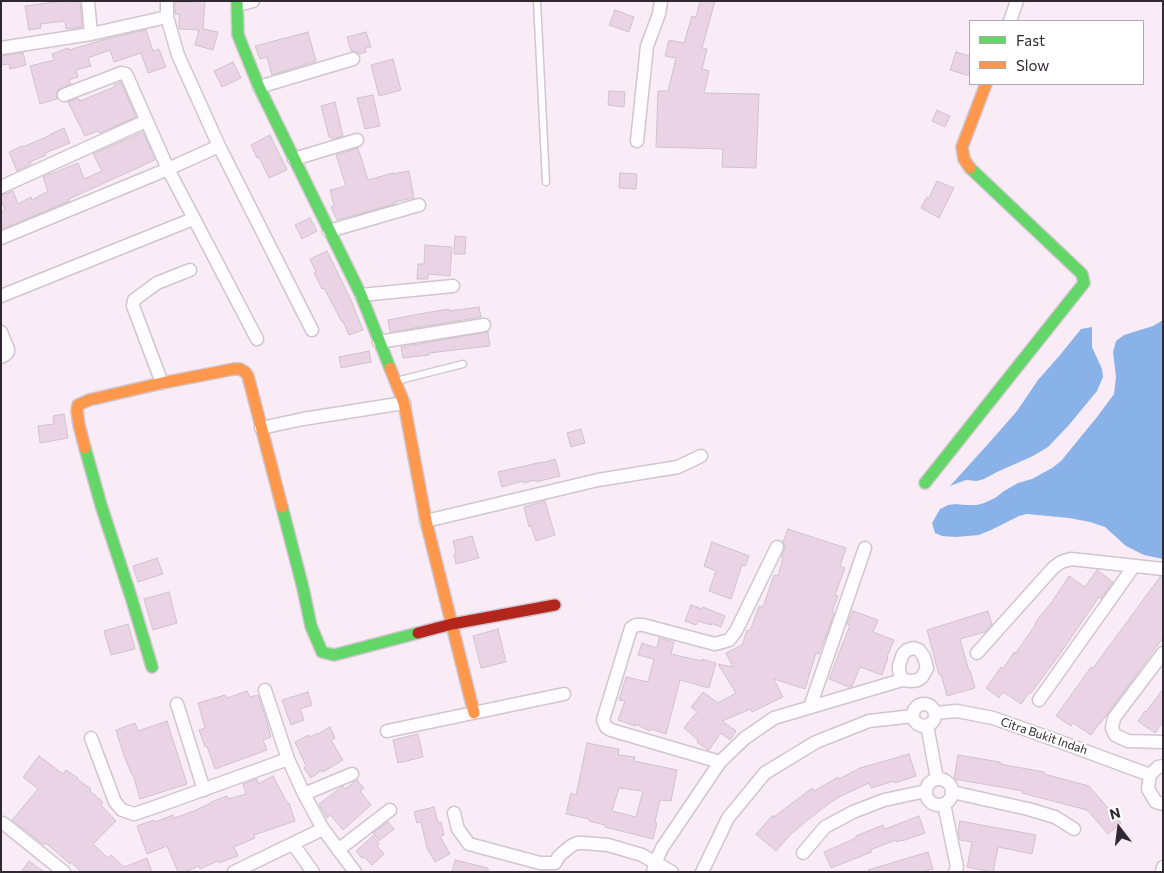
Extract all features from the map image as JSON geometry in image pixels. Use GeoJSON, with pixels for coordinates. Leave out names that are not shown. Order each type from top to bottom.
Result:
{"type":"FeatureCollection","features":[{"type":"Feature","properties":{"kind":"street"},"geometry":{"type":"LineString","coordinates":[[88,1],[91,34]]}},
{"type":"Feature","properties":{"kind":"street"},"geometry":{"type":"LineString","coordinates":[[167,1],[167,17],[178,55],[219,146],[312,330]]}},
{"type":"Feature","properties":{"kind":"street"},"geometry":{"type":"LineString","coordinates":[[253,1],[238,3],[236,28],[238,35],[259,87],[361,295],[404,403],[426,521],[474,712]]}},
{"type":"Feature","properties":{"kind":"street"},"geometry":{"type":"LineString","coordinates":[[636,141],[647,46],[659,14],[661,1]]}},
{"type":"Feature","properties":{"kind":"street"},"geometry":{"type":"LineString","coordinates":[[1010,20],[1017,1]]}},
{"type":"Feature","properties":{"kind":"street"},"geometry":{"type":"LineString","coordinates":[[1,48],[91,34],[167,17]]}},
{"type":"Feature","properties":{"kind":"street"},"geometry":{"type":"LineString","coordinates":[[259,87],[353,59]]}},
{"type":"Feature","properties":{"kind":"street"},"geometry":{"type":"LineString","coordinates":[[64,95],[124,72],[126,74],[168,169],[257,339]]}},
{"type":"Feature","properties":{"kind":"street"},"geometry":{"type":"LineString","coordinates":[[925,483],[1084,283],[1082,274],[971,170],[964,159],[962,147],[986,85]]}},
{"type":"Feature","properties":{"kind":"street"},"geometry":{"type":"LineString","coordinates":[[1,187],[146,120]]}},
{"type":"Feature","properties":{"kind":"street"},"geometry":{"type":"LineString","coordinates":[[294,159],[357,140]]}},
{"type":"Feature","properties":{"kind":"street"},"geometry":{"type":"LineString","coordinates":[[1,238],[219,146]]}},
{"type":"Feature","properties":{"kind":"street"},"geometry":{"type":"LineString","coordinates":[[329,231],[419,206]]}},
{"type":"Feature","properties":{"kind":"street"},"geometry":{"type":"LineString","coordinates":[[1,296],[193,219]]}},
{"type":"Feature","properties":{"kind":"street"},"geometry":{"type":"LineString","coordinates":[[162,383],[133,306],[134,300],[157,283],[190,270]]}},
{"type":"Feature","properties":{"kind":"street"},"geometry":{"type":"LineString","coordinates":[[361,295],[454,286]]}},
{"type":"Feature","properties":{"kind":"street"},"geometry":{"type":"LineString","coordinates":[[379,342],[484,325]]}},
{"type":"Feature","properties":{"kind":"street"},"geometry":{"type":"LineString","coordinates":[[1,332],[8,352],[1,357]]}},
{"type":"Feature","properties":{"kind":"street"},"geometry":{"type":"LineString","coordinates":[[152,667],[101,505],[79,424],[78,405],[89,400],[162,383],[240,369],[248,376],[303,588],[311,626],[322,652],[334,655],[452,624],[555,605]]}},
{"type":"Feature","properties":{"kind":"street"},"geometry":{"type":"LineString","coordinates":[[261,428],[303,419],[404,403]]}},
{"type":"Feature","properties":{"kind":"street"},"geometry":{"type":"LineString","coordinates":[[426,521],[598,480],[678,467],[701,456]]}},
{"type":"Feature","properties":{"kind":"street"},"geometry":{"type":"LineString","coordinates":[[720,762],[611,730],[603,720],[631,628],[636,624],[643,625],[715,644],[729,640],[736,631],[777,547]]}},
{"type":"Feature","properties":{"kind":"street"},"geometry":{"type":"LineString","coordinates":[[810,707],[864,548]]}},
{"type":"Feature","properties":{"kind":"street"},"geometry":{"type":"LineString","coordinates":[[977,654],[1053,568],[1062,562],[1071,559],[1163,569]]}},
{"type":"Feature","properties":{"kind":"street"},"geometry":{"type":"LineString","coordinates":[[1038,700],[1134,566]]}},
{"type":"Feature","properties":{"kind":"street"},"geometry":{"type":"LineString","coordinates":[[1163,653],[1114,718],[1112,728],[1115,735],[1128,741],[1163,742]]}},
{"type":"Feature","properties":{"kind":"street"},"geometry":{"type":"LineString","coordinates":[[654,868],[662,848],[720,762],[745,738],[774,718],[902,680]]}},
{"type":"Feature","properties":{"kind":"street"},"geometry":{"type":"LineString","coordinates":[[265,690],[288,759],[304,794],[323,829],[355,872]]}},
{"type":"Feature","properties":{"kind":"street"},"geometry":{"type":"LineString","coordinates":[[387,731],[564,694]]}},
{"type":"Feature","properties":{"kind":"street"},"geometry":{"type":"LineString","coordinates":[[177,704],[204,790]]}},
{"type":"Feature","properties":{"kind":"street","name":"Citra Bukit Indah"},"geometry":{"type":"LineString","coordinates":[[702,872],[728,818],[765,773],[816,742],[869,721],[913,716],[916,707],[920,704],[929,705],[935,713],[957,711],[993,718],[1150,775]]}},
{"type":"Feature","properties":{"kind":"street"},"geometry":{"type":"LineString","coordinates":[[913,716],[918,724],[927,725],[934,719],[935,713]]}},
{"type":"Feature","properties":{"kind":"street"},"geometry":{"type":"LineString","coordinates":[[927,725],[937,779]]}},
{"type":"Feature","properties":{"kind":"street"},"geometry":{"type":"LineString","coordinates":[[91,738],[115,802],[122,810],[134,814],[288,759]]}},
{"type":"Feature","properties":{"kind":"street"},"geometry":{"type":"LineString","coordinates":[[1163,766],[1158,767],[1150,775],[1148,790],[1156,802],[1163,804]]}},
{"type":"Feature","properties":{"kind":"street"},"geometry":{"type":"LineString","coordinates":[[304,794],[352,774]]}},
{"type":"Feature","properties":{"kind":"street"},"geometry":{"type":"LineString","coordinates":[[937,779],[946,780],[952,788],[951,797],[944,804],[932,802],[926,791],[929,783],[937,779]]}},
{"type":"Feature","properties":{"kind":"street"},"geometry":{"type":"LineString","coordinates":[[804,853],[825,827],[853,812],[884,800],[926,791]]}},
{"type":"Feature","properties":{"kind":"street"},"geometry":{"type":"LineString","coordinates":[[952,792],[1028,809],[1054,817],[1074,829]]}},
{"type":"Feature","properties":{"kind":"street"},"geometry":{"type":"LineString","coordinates":[[944,804],[957,867],[955,872]]}},
{"type":"Feature","properties":{"kind":"street"},"geometry":{"type":"LineString","coordinates":[[338,850],[390,810]]}},
{"type":"Feature","properties":{"kind":"street"},"geometry":{"type":"LineString","coordinates":[[454,813],[458,829],[469,844],[539,867],[557,868],[559,856],[571,846],[577,843],[584,843],[614,847],[642,855],[654,868],[672,872]]}},
{"type":"Feature","properties":{"kind":"street"},"geometry":{"type":"LineString","coordinates":[[2,822],[64,872]]}},
{"type":"Feature","properties":{"kind":"street"},"geometry":{"type":"LineString","coordinates":[[234,872],[323,829]]}},
{"type":"Feature","properties":{"kind":"street"},"geometry":{"type":"LineString","coordinates":[[292,844],[312,872]]}},
{"type":"Feature","properties":{"kind":"street"},"geometry":{"type":"LineString","coordinates":[[1162,872],[1163,867]]}},
{"type":"Feature","properties":{"kind":"lane"},"geometry":{"type":"LineString","coordinates":[[537,1],[546,182]]}},
{"type":"Feature","properties":{"kind":"lane"},"geometry":{"type":"LineString","coordinates":[[395,381],[463,364]]}},
{"type":"Feature","properties":{"kind":"water"},"geometry":{"type":"Polygon","coordinates":[[[1163,320],[1163,559],[1144,555],[1126,546],[1105,527],[1069,518],[1027,514],[979,535],[956,537],[942,536],[935,533],[932,523],[940,509],[955,504],[977,505],[984,503],[1018,483],[1032,479],[1061,461],[1114,394],[1116,377],[1113,352],[1116,341],[1124,335],[1153,326],[1163,320]]]}},
{"type":"Feature","properties":{"kind":"water"},"geometry":{"type":"Polygon","coordinates":[[[1092,327],[1092,347],[1102,369],[1103,377],[1097,391],[1069,425],[1048,447],[1033,456],[984,479],[977,481],[966,480],[950,486],[1017,411],[1038,380],[1081,329],[1092,327]]]}},
{"type":"Feature","properties":{"kind":"building"},"geometry":{"type":"Polygon","coordinates":[[[63,1],[80,1],[82,27],[66,29],[65,21],[40,24],[41,28],[29,30],[25,6],[63,1]]]}},
{"type":"Feature","properties":{"kind":"building"},"geometry":{"type":"Polygon","coordinates":[[[205,1],[203,29],[218,32],[213,50],[195,45],[199,30],[179,29],[179,14],[175,14],[175,2],[205,1]]]}},
{"type":"Feature","properties":{"kind":"building"},"geometry":{"type":"Polygon","coordinates":[[[700,1],[715,1],[702,48],[707,49],[702,69],[709,71],[704,93],[759,94],[756,168],[722,167],[723,149],[656,147],[658,91],[668,91],[676,58],[665,56],[669,40],[684,43],[692,16],[696,17],[700,1]]]}},
{"type":"Feature","properties":{"kind":"building"},"geometry":{"type":"Polygon","coordinates":[[[615,10],[634,17],[629,32],[609,25],[615,10]]]}},
{"type":"Feature","properties":{"kind":"building"},"geometry":{"type":"Polygon","coordinates":[[[146,30],[153,51],[159,49],[166,67],[148,73],[141,53],[114,62],[110,50],[88,58],[91,66],[76,70],[78,77],[69,80],[71,84],[58,90],[56,94],[57,99],[40,104],[30,66],[54,60],[52,54],[68,48],[69,50],[146,30]]]}},
{"type":"Feature","properties":{"kind":"building"},"geometry":{"type":"Polygon","coordinates":[[[308,32],[316,61],[272,75],[267,57],[260,59],[255,46],[308,32]]]}},
{"type":"Feature","properties":{"kind":"building"},"geometry":{"type":"Polygon","coordinates":[[[366,32],[371,47],[365,48],[366,52],[359,54],[351,51],[347,37],[366,32]]]}},
{"type":"Feature","properties":{"kind":"building"},"geometry":{"type":"Polygon","coordinates":[[[956,52],[969,56],[969,76],[950,70],[956,52]]]}},
{"type":"Feature","properties":{"kind":"building"},"geometry":{"type":"Polygon","coordinates":[[[23,53],[26,65],[10,69],[9,64],[1,65],[1,56],[23,53]]]}},
{"type":"Feature","properties":{"kind":"building"},"geometry":{"type":"Polygon","coordinates":[[[393,59],[401,90],[379,96],[371,65],[393,59]]]}},
{"type":"Feature","properties":{"kind":"building"},"geometry":{"type":"Polygon","coordinates":[[[233,62],[241,78],[222,87],[214,71],[233,62]]]}},
{"type":"Feature","properties":{"kind":"building"},"geometry":{"type":"Polygon","coordinates":[[[121,82],[136,117],[100,133],[98,131],[85,136],[68,102],[78,98],[80,101],[114,87],[114,85],[121,82]]]}},
{"type":"Feature","properties":{"kind":"building"},"geometry":{"type":"Polygon","coordinates":[[[609,91],[625,92],[624,107],[608,105],[609,91]]]}},
{"type":"Feature","properties":{"kind":"building"},"geometry":{"type":"Polygon","coordinates":[[[373,95],[380,126],[365,129],[357,98],[373,95]]]}},
{"type":"Feature","properties":{"kind":"building"},"geometry":{"type":"Polygon","coordinates":[[[335,102],[343,136],[332,139],[329,137],[321,106],[335,102]]]}},
{"type":"Feature","properties":{"kind":"building"},"geometry":{"type":"Polygon","coordinates":[[[937,110],[950,116],[945,127],[932,121],[937,110]]]}},
{"type":"Feature","properties":{"kind":"building"},"geometry":{"type":"Polygon","coordinates":[[[64,128],[70,143],[45,153],[46,155],[30,162],[31,164],[17,171],[9,152],[64,128]]]}},
{"type":"Feature","properties":{"kind":"building"},"geometry":{"type":"Polygon","coordinates":[[[143,132],[155,160],[69,199],[69,201],[3,229],[1,226],[1,212],[5,210],[1,195],[13,191],[18,204],[31,197],[32,200],[48,191],[43,177],[78,163],[84,179],[102,171],[93,154],[143,132]]]}},
{"type":"Feature","properties":{"kind":"building"},"geometry":{"type":"Polygon","coordinates":[[[270,135],[287,170],[269,178],[251,145],[270,135]]]}},
{"type":"Feature","properties":{"kind":"building"},"geometry":{"type":"Polygon","coordinates":[[[358,148],[368,180],[409,171],[414,198],[394,202],[395,204],[337,220],[331,207],[334,206],[330,190],[346,186],[336,155],[358,148]]]}},
{"type":"Feature","properties":{"kind":"building"},"geometry":{"type":"Polygon","coordinates":[[[620,173],[637,174],[636,189],[619,188],[620,173]]]}},
{"type":"Feature","properties":{"kind":"building"},"geometry":{"type":"Polygon","coordinates":[[[937,181],[954,188],[939,218],[921,208],[927,197],[929,198],[937,181]]]}},
{"type":"Feature","properties":{"kind":"building"},"geometry":{"type":"Polygon","coordinates":[[[310,218],[317,231],[302,239],[295,225],[310,218]]]}},
{"type":"Feature","properties":{"kind":"building"},"geometry":{"type":"Polygon","coordinates":[[[455,236],[466,237],[465,254],[454,254],[455,236]]]}},
{"type":"Feature","properties":{"kind":"building"},"geometry":{"type":"Polygon","coordinates":[[[425,245],[452,247],[450,276],[428,274],[428,279],[417,279],[418,264],[424,264],[425,245]]]}},
{"type":"Feature","properties":{"kind":"building"},"geometry":{"type":"Polygon","coordinates":[[[327,251],[351,300],[363,330],[349,335],[324,288],[322,289],[310,259],[327,251]]]}},
{"type":"Feature","properties":{"kind":"building"},"geometry":{"type":"Polygon","coordinates":[[[479,307],[481,317],[390,332],[388,320],[449,309],[449,311],[479,307]]]}},
{"type":"Feature","properties":{"kind":"building"},"geometry":{"type":"Polygon","coordinates":[[[488,332],[490,346],[403,358],[401,347],[488,332]]]}},
{"type":"Feature","properties":{"kind":"building"},"geometry":{"type":"Polygon","coordinates":[[[369,351],[371,362],[341,368],[339,357],[369,351]]]}},
{"type":"Feature","properties":{"kind":"building"},"geometry":{"type":"Polygon","coordinates":[[[64,414],[68,438],[40,443],[38,426],[54,424],[53,416],[64,414]]]}},
{"type":"Feature","properties":{"kind":"building"},"geometry":{"type":"Polygon","coordinates":[[[581,429],[585,443],[571,447],[567,433],[581,429]]]}},
{"type":"Feature","properties":{"kind":"building"},"geometry":{"type":"Polygon","coordinates":[[[555,459],[560,476],[536,482],[535,480],[524,483],[523,481],[502,487],[498,472],[555,459]]]}},
{"type":"Feature","properties":{"kind":"building"},"geometry":{"type":"Polygon","coordinates":[[[545,501],[555,535],[536,541],[531,526],[529,527],[524,507],[545,501]]]}},
{"type":"Feature","properties":{"kind":"building"},"geometry":{"type":"Polygon","coordinates":[[[788,529],[846,548],[840,566],[845,568],[835,595],[838,596],[832,612],[834,613],[831,622],[819,654],[816,653],[805,689],[774,679],[783,697],[752,712],[751,709],[722,721],[736,731],[730,740],[721,733],[708,750],[697,742],[698,740],[684,728],[697,712],[691,707],[703,692],[718,703],[736,693],[718,664],[733,667],[726,653],[742,645],[747,630],[750,631],[759,606],[763,607],[774,575],[778,576],[783,558],[781,557],[785,547],[783,542],[788,529]]]}},
{"type":"Feature","properties":{"kind":"building"},"geometry":{"type":"Polygon","coordinates":[[[472,536],[479,558],[456,564],[453,541],[472,536]]]}},
{"type":"Feature","properties":{"kind":"building"},"geometry":{"type":"Polygon","coordinates":[[[712,542],[749,556],[745,566],[742,565],[731,599],[709,591],[716,571],[704,566],[712,542]]]}},
{"type":"Feature","properties":{"kind":"building"},"geometry":{"type":"Polygon","coordinates":[[[157,558],[163,574],[138,582],[133,566],[157,558]]]}},
{"type":"Feature","properties":{"kind":"building"},"geometry":{"type":"Polygon","coordinates":[[[1097,570],[1113,582],[1101,599],[1099,597],[1057,658],[1021,704],[1003,692],[999,698],[986,688],[1001,667],[1003,669],[1014,652],[1015,654],[1069,576],[1085,587],[1097,570]]]}},
{"type":"Feature","properties":{"kind":"building"},"geometry":{"type":"Polygon","coordinates":[[[1160,577],[1163,577],[1163,638],[1100,724],[1091,735],[1073,723],[1071,726],[1056,716],[1091,667],[1093,668],[1160,577]]]}},
{"type":"Feature","properties":{"kind":"building"},"geometry":{"type":"Polygon","coordinates":[[[169,592],[177,623],[153,630],[144,599],[169,592]]]}},
{"type":"Feature","properties":{"kind":"building"},"geometry":{"type":"Polygon","coordinates":[[[691,605],[702,609],[703,607],[725,616],[721,627],[711,623],[711,625],[698,621],[696,625],[685,621],[691,605]]]}},
{"type":"Feature","properties":{"kind":"building"},"geometry":{"type":"Polygon","coordinates":[[[853,611],[878,620],[873,632],[894,640],[882,675],[860,667],[852,686],[849,687],[829,679],[850,625],[847,624],[853,611]]]}},
{"type":"Feature","properties":{"kind":"building"},"geometry":{"type":"Polygon","coordinates":[[[988,611],[992,624],[985,632],[960,639],[975,688],[947,696],[941,675],[939,675],[927,630],[988,611]]]}},
{"type":"Feature","properties":{"kind":"building"},"geometry":{"type":"Polygon","coordinates":[[[128,624],[135,649],[111,655],[104,631],[128,624]]]}},
{"type":"Feature","properties":{"kind":"building"},"geometry":{"type":"Polygon","coordinates":[[[498,629],[506,662],[481,668],[473,636],[498,629]]]}},
{"type":"Feature","properties":{"kind":"building"},"geometry":{"type":"Polygon","coordinates":[[[659,638],[674,642],[671,654],[716,663],[709,688],[680,680],[666,734],[651,729],[650,731],[635,724],[635,726],[618,720],[625,701],[619,700],[626,677],[648,682],[654,659],[638,655],[642,643],[657,648],[659,638]]]}},
{"type":"Feature","properties":{"kind":"building"},"geometry":{"type":"Polygon","coordinates":[[[1163,689],[1163,722],[1155,733],[1138,721],[1163,689]]]}},
{"type":"Feature","properties":{"kind":"building"},"geometry":{"type":"Polygon","coordinates":[[[247,691],[250,697],[258,695],[271,737],[263,740],[267,750],[215,769],[199,730],[205,728],[198,703],[225,695],[227,698],[247,691]]]}},
{"type":"Feature","properties":{"kind":"building"},"geometry":{"type":"Polygon","coordinates":[[[308,692],[312,705],[300,709],[304,720],[291,725],[282,700],[308,692]]]}},
{"type":"Feature","properties":{"kind":"building"},"geometry":{"type":"Polygon","coordinates":[[[167,721],[187,784],[140,799],[133,774],[124,756],[116,730],[135,723],[138,731],[167,721]]]}},
{"type":"Feature","properties":{"kind":"building"},"geometry":{"type":"Polygon","coordinates":[[[330,727],[335,738],[331,740],[343,760],[323,772],[322,770],[311,778],[304,768],[306,766],[295,742],[309,735],[310,737],[318,734],[330,727]]]}},
{"type":"Feature","properties":{"kind":"building"},"geometry":{"type":"Polygon","coordinates":[[[418,734],[423,757],[398,763],[393,740],[418,734]]]}},
{"type":"Feature","properties":{"kind":"building"},"geometry":{"type":"Polygon","coordinates":[[[587,743],[619,749],[618,755],[635,757],[634,761],[677,770],[671,801],[660,800],[653,839],[605,827],[605,825],[589,821],[589,819],[566,814],[571,793],[576,795],[587,743]],[[619,788],[612,811],[636,817],[643,791],[619,788]]]}},
{"type":"Feature","properties":{"kind":"building"},"geometry":{"type":"Polygon","coordinates":[[[909,754],[916,776],[871,788],[869,783],[841,796],[790,835],[776,851],[756,834],[773,815],[774,817],[812,788],[814,791],[838,777],[839,779],[860,768],[909,754]]]}},
{"type":"Feature","properties":{"kind":"building"},"geometry":{"type":"Polygon","coordinates":[[[958,755],[1044,772],[1044,774],[1089,786],[1121,823],[1108,834],[1087,810],[1022,793],[1023,791],[954,779],[958,755]]]}},
{"type":"Feature","properties":{"kind":"building"},"geometry":{"type":"Polygon","coordinates":[[[39,756],[63,774],[66,770],[78,778],[103,802],[101,805],[116,821],[93,844],[108,858],[111,855],[124,867],[147,858],[152,872],[81,872],[46,843],[44,845],[12,820],[38,789],[23,777],[39,756]]]}},
{"type":"Feature","properties":{"kind":"building"},"geometry":{"type":"Polygon","coordinates":[[[273,776],[289,803],[295,821],[254,835],[255,838],[234,847],[238,856],[219,863],[218,861],[200,869],[199,866],[185,872],[178,872],[167,846],[147,854],[137,826],[173,815],[174,818],[227,796],[228,799],[246,794],[243,784],[257,779],[258,784],[273,776]]]}},
{"type":"Feature","properties":{"kind":"building"},"geometry":{"type":"Polygon","coordinates":[[[357,780],[364,788],[360,791],[371,805],[343,830],[330,815],[327,818],[319,804],[343,786],[345,789],[357,780]]]}},
{"type":"Feature","properties":{"kind":"building"},"geometry":{"type":"Polygon","coordinates":[[[434,807],[438,823],[441,822],[444,835],[440,836],[450,854],[435,862],[427,848],[421,822],[417,823],[414,812],[434,807]]]}},
{"type":"Feature","properties":{"kind":"building"},"geometry":{"type":"Polygon","coordinates":[[[919,816],[925,833],[902,841],[896,842],[896,840],[870,850],[872,852],[831,868],[824,852],[883,825],[885,829],[919,816]]]}},
{"type":"Feature","properties":{"kind":"building"},"geometry":{"type":"Polygon","coordinates":[[[960,821],[1036,835],[1032,854],[998,847],[993,872],[967,867],[972,842],[960,840],[958,831],[960,821]]]}},
{"type":"Feature","properties":{"kind":"building"},"geometry":{"type":"Polygon","coordinates":[[[388,822],[394,829],[379,841],[373,833],[388,822]]]}},
{"type":"Feature","properties":{"kind":"building"},"geometry":{"type":"Polygon","coordinates":[[[373,836],[379,844],[377,846],[384,854],[372,865],[356,851],[373,836]]]}},
{"type":"Feature","properties":{"kind":"building"},"geometry":{"type":"Polygon","coordinates":[[[928,852],[933,869],[921,872],[869,872],[868,870],[928,852]]]}},
{"type":"Feature","properties":{"kind":"building"},"geometry":{"type":"Polygon","coordinates":[[[455,860],[488,868],[488,872],[452,872],[455,860]]]}},
{"type":"Feature","properties":{"kind":"building"},"geometry":{"type":"Polygon","coordinates":[[[29,861],[44,872],[21,872],[29,861]]]}},
{"type":"Feature","properties":{"kind":"traffic: fast"},"geometry":{"type":"LineString","coordinates":[[237,1],[238,35],[259,87],[361,295],[390,368]]}},
{"type":"Feature","properties":{"kind":"traffic: fast"},"geometry":{"type":"LineString","coordinates":[[925,483],[1084,283],[1082,274],[970,168]]}},
{"type":"Feature","properties":{"kind":"traffic: fast"},"geometry":{"type":"LineString","coordinates":[[85,448],[152,667]]}},
{"type":"Feature","properties":{"kind":"traffic: fast"},"geometry":{"type":"LineString","coordinates":[[282,507],[311,626],[322,652],[334,655],[418,633]]}},
{"type":"Feature","properties":{"kind":"traffic: slow"},"geometry":{"type":"LineString","coordinates":[[970,168],[964,159],[962,147],[986,85]]}},
{"type":"Feature","properties":{"kind":"traffic: slow"},"geometry":{"type":"LineString","coordinates":[[390,368],[404,403],[426,521],[474,713]]}},
{"type":"Feature","properties":{"kind":"traffic: slow"},"geometry":{"type":"LineString","coordinates":[[85,448],[79,425],[78,405],[89,400],[162,383],[240,369],[248,376],[282,507]]}},
{"type":"Feature","properties":{"kind":"traffic: jam"},"geometry":{"type":"LineString","coordinates":[[418,633],[452,624],[555,605]]}}]}
